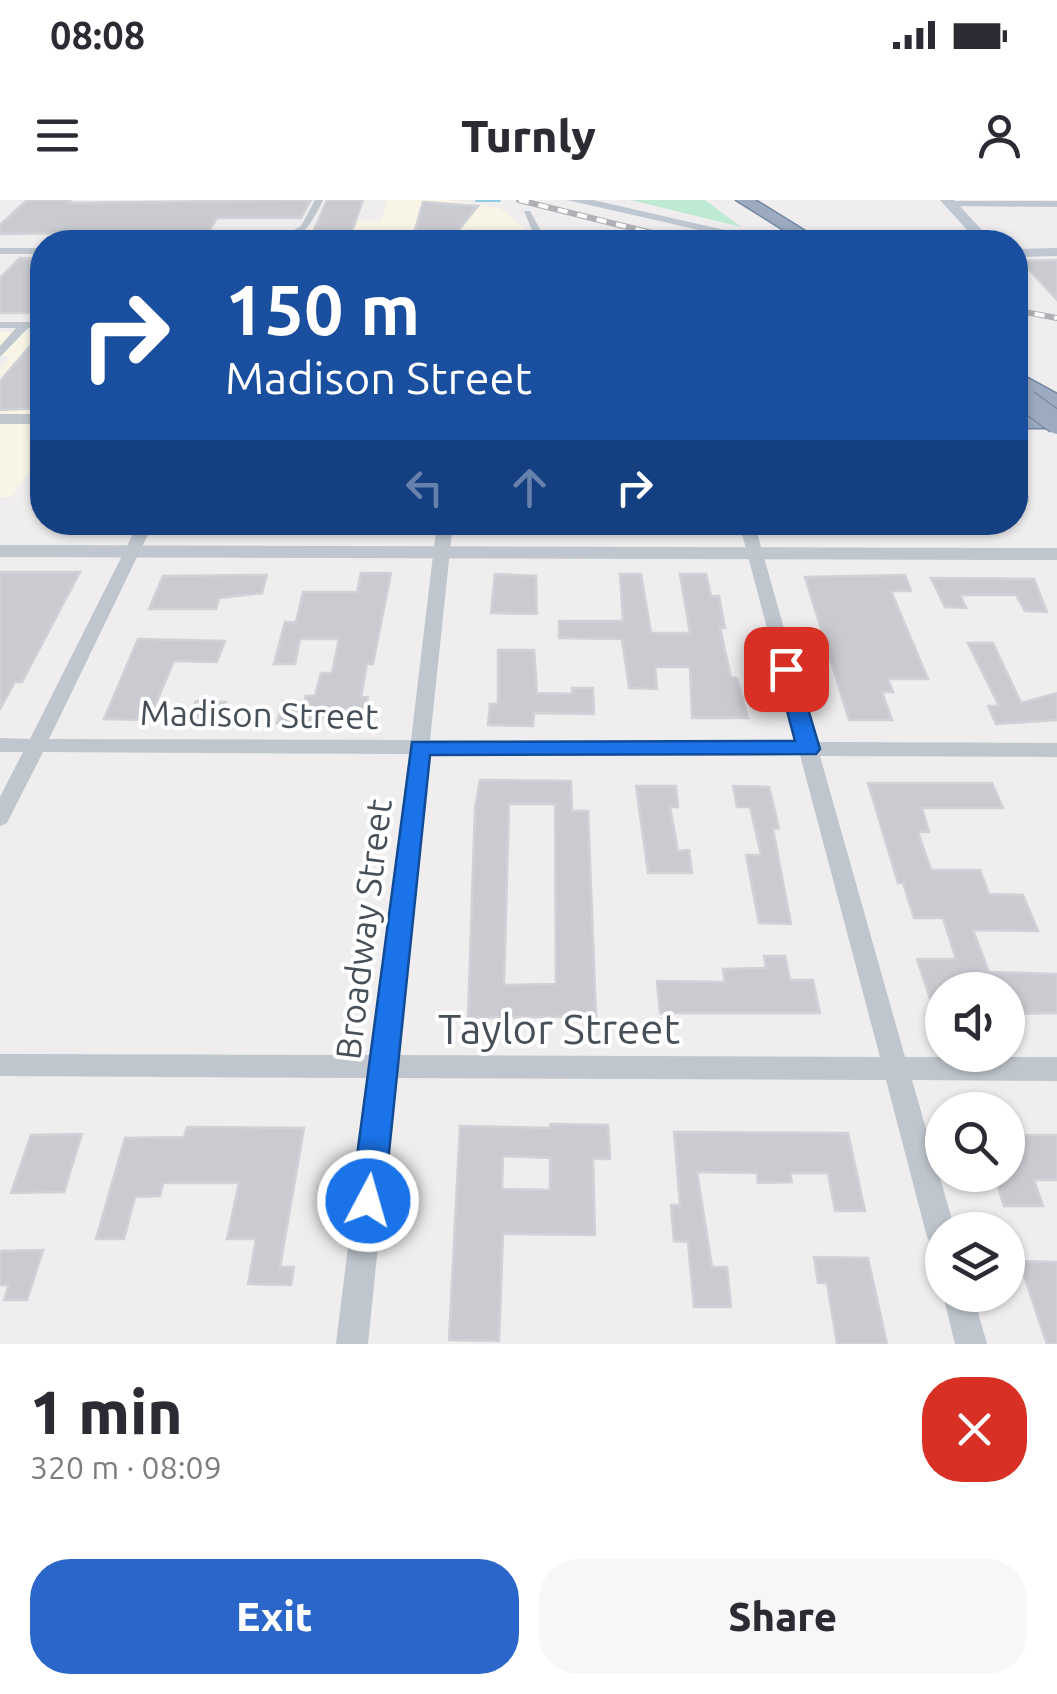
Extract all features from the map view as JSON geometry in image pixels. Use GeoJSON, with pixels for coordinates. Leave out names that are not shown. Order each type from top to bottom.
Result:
{"type":"FeatureCollection","features":[{"type":"Feature","properties":{"kind":"highway"},"geometry":{"type":"LineString","coordinates":[[727,200],[785,230]]}},
{"type":"Feature","properties":{"kind":"highway"},"geometry":{"type":"LineString","coordinates":[[744,200],[789,230]]}},
{"type":"Feature","properties":{"kind":"highway"},"geometry":{"type":"LineString","coordinates":[[774,200],[796,230]]}},
{"type":"Feature","properties":{"kind":"highway"},"geometry":{"type":"LineString","coordinates":[[1028,376],[1056,407]]}},
{"type":"Feature","properties":{"kind":"highway"},"geometry":{"type":"LineString","coordinates":[[1028,387],[1056,407]]}},
{"type":"Feature","properties":{"kind":"highway"},"geometry":{"type":"LineString","coordinates":[[1028,405],[1056,407]]}},
{"type":"Feature","properties":{"kind":"main road"},"geometry":{"type":"LineString","coordinates":[[574,200],[746,230]]}},
{"type":"Feature","properties":{"kind":"main road"},"geometry":{"type":"LineString","coordinates":[[949,202],[975,230]]}},
{"type":"Feature","properties":{"kind":"main road"},"geometry":{"type":"LineString","coordinates":[[1028,253],[1057,252]]}},
{"type":"Feature","properties":{"kind":"street"},"geometry":{"type":"LineString","coordinates":[[301,230],[319,200]]}},
{"type":"Feature","properties":{"kind":"street"},"geometry":{"type":"LineString","coordinates":[[949,202],[1057,204]]}},
{"type":"Feature","properties":{"kind":"street"},"geometry":{"type":"LineString","coordinates":[[527,213],[536,230]]}},
{"type":"Feature","properties":{"kind":"street"},"geometry":{"type":"LineString","coordinates":[[0,251],[30,251]]}},
{"type":"Feature","properties":{"kind":"street"},"geometry":{"type":"LineString","coordinates":[[0,324],[30,325]]}},
{"type":"Feature","properties":{"kind":"street"},"geometry":{"type":"LineString","coordinates":[[0,353],[25,325]]}},
{"type":"Feature","properties":{"kind":"street"},"geometry":{"type":"LineString","coordinates":[[0,419],[30,419]]}},
{"type":"Feature","properties":{"kind":"street"},"geometry":{"type":"LineString","coordinates":[[0,818],[140,535]]}},
{"type":"Feature","properties":{"kind":"street","name":"Broadway Street"},"geometry":{"type":"LineString","coordinates":[[352,1344],[444,535]]}},
{"type":"Feature","properties":{"kind":"street"},"geometry":{"type":"LineString","coordinates":[[749,535],[935,1212]]}},
{"type":"Feature","properties":{"kind":"street"},"geometry":{"type":"LineString","coordinates":[[0,550],[1057,554]]}},
{"type":"Feature","properties":{"kind":"street","name":"Madison Street"},"geometry":{"type":"LineString","coordinates":[[0,745],[1057,750]]}},
{"type":"Feature","properties":{"kind":"street","name":"Taylor Street"},"geometry":{"type":"LineString","coordinates":[[0,1065],[1057,1069]]}},
{"type":"Feature","properties":{"kind":"street"},"geometry":{"type":"LineString","coordinates":[[963,1312],[971,1344]]}},
{"type":"Feature","properties":{"kind":"shaded area"},"geometry":{"type":"Polygon","coordinates":[[[388,200],[447,200],[500,208],[526,230],[309,230],[355,228],[358,221],[381,221],[388,200]]]}},
{"type":"Feature","properties":{"kind":"shaded area"},"geometry":{"type":"Polygon","coordinates":[[[0,332],[30,332],[30,471],[12,497],[0,497],[0,370],[11,356],[0,356],[0,332]]]}},
{"type":"Feature","properties":{"kind":"green space"},"geometry":{"type":"Polygon","coordinates":[[[631,200],[705,200],[741,227],[631,200]]]}},
{"type":"Feature","properties":{"kind":"building"},"geometry":{"type":"Polygon","coordinates":[[[27,200],[311,200],[301,218],[217,218],[210,230],[30,230],[30,234],[0,234],[0,225],[27,200]]]}},
{"type":"Feature","properties":{"kind":"building"},"geometry":{"type":"Polygon","coordinates":[[[327,200],[363,200],[352,230],[314,230],[327,200]]]}},
{"type":"Feature","properties":{"kind":"building"},"geometry":{"type":"Polygon","coordinates":[[[423,202],[478,206],[459,230],[415,230],[423,202]]]}},
{"type":"Feature","properties":{"kind":"building"},"geometry":{"type":"Polygon","coordinates":[[[20,258],[30,258],[30,313],[0,313],[0,278],[20,258]]]}},
{"type":"Feature","properties":{"kind":"building"},"geometry":{"type":"Polygon","coordinates":[[[1057,260],[1057,300],[1028,269],[1028,261],[1057,260]]]}},
{"type":"Feature","properties":{"kind":"building"},"geometry":{"type":"Polygon","coordinates":[[[30,346],[30,409],[0,410],[0,381],[30,346]]]}},
{"type":"Feature","properties":{"kind":"building"},"geometry":{"type":"Polygon","coordinates":[[[0,572],[80,572],[22,682],[15,682],[0,709],[0,572]]]}},
{"type":"Feature","properties":{"kind":"building"},"geometry":{"type":"Polygon","coordinates":[[[361,573],[391,573],[373,664],[367,664],[361,697],[368,697],[364,717],[323,716],[321,723],[277,723],[283,701],[304,702],[306,696],[315,696],[321,673],[332,673],[339,639],[300,639],[295,664],[274,664],[285,622],[296,622],[303,592],[357,592],[361,573]]]}},
{"type":"Feature","properties":{"kind":"building"},"geometry":{"type":"Polygon","coordinates":[[[495,574],[536,576],[537,614],[491,613],[495,574]]]}},
{"type":"Feature","properties":{"kind":"building"},"geometry":{"type":"Polygon","coordinates":[[[620,574],[641,574],[651,633],[690,633],[680,574],[706,574],[711,596],[719,596],[725,628],[720,628],[731,677],[737,678],[748,718],[692,718],[690,667],[655,667],[657,689],[629,688],[622,639],[559,638],[559,621],[623,621],[620,574]]]}},
{"type":"Feature","properties":{"kind":"building"},"geometry":{"type":"Polygon","coordinates":[[[267,575],[262,593],[219,598],[216,609],[149,609],[163,576],[267,575]]]}},
{"type":"Feature","properties":{"kind":"building"},"geometry":{"type":"Polygon","coordinates":[[[905,575],[911,591],[891,591],[928,679],[888,679],[893,692],[882,692],[892,720],[849,720],[805,577],[905,575]]]}},
{"type":"Feature","properties":{"kind":"building"},"geometry":{"type":"Polygon","coordinates":[[[931,578],[1034,579],[1047,612],[1025,611],[1016,595],[960,595],[966,608],[945,607],[931,578]]]}},
{"type":"Feature","properties":{"kind":"building"},"geometry":{"type":"Polygon","coordinates":[[[138,639],[225,641],[217,662],[174,661],[149,720],[104,719],[138,639]]]}},
{"type":"Feature","properties":{"kind":"building"},"geometry":{"type":"Polygon","coordinates":[[[968,643],[993,643],[1021,703],[1057,693],[1057,720],[996,724],[988,706],[999,706],[968,643]]]}},
{"type":"Feature","properties":{"kind":"building"},"geometry":{"type":"Polygon","coordinates":[[[498,650],[534,650],[537,693],[572,694],[572,688],[593,688],[594,714],[534,713],[533,726],[488,725],[490,704],[498,704],[498,650]]]}},
{"type":"Feature","properties":{"kind":"building"},"geometry":{"type":"Polygon","coordinates":[[[196,701],[226,702],[220,718],[190,718],[196,701]]]}},
{"type":"Feature","properties":{"kind":"building"},"geometry":{"type":"Polygon","coordinates":[[[480,780],[571,781],[572,811],[588,811],[596,1016],[468,1018],[475,808],[480,780]],[[509,804],[504,985],[556,984],[555,804],[509,804]]]}},
{"type":"Feature","properties":{"kind":"building"},"geometry":{"type":"Polygon","coordinates":[[[868,783],[992,783],[1003,808],[922,808],[929,832],[918,832],[931,870],[980,870],[989,894],[1023,895],[1038,931],[973,930],[989,972],[925,972],[925,983],[917,959],[956,959],[943,918],[914,918],[903,883],[898,883],[868,783]]]}},
{"type":"Feature","properties":{"kind":"building"},"geometry":{"type":"Polygon","coordinates":[[[636,786],[676,786],[678,807],[670,807],[678,851],[689,850],[692,873],[648,873],[636,786]]]}},
{"type":"Feature","properties":{"kind":"building"},"geometry":{"type":"Polygon","coordinates":[[[733,786],[769,787],[779,828],[773,829],[791,924],[759,923],[746,855],[761,855],[750,807],[737,807],[733,786]]]}},
{"type":"Feature","properties":{"kind":"building"},"geometry":{"type":"Polygon","coordinates":[[[764,956],[785,956],[790,980],[813,980],[820,1013],[660,1013],[657,981],[725,982],[723,969],[766,968],[764,956]]]}},
{"type":"Feature","properties":{"kind":"building"},"geometry":{"type":"Polygon","coordinates":[[[1025,973],[1057,974],[1057,1013],[1025,1014],[1025,973]]]}},
{"type":"Feature","properties":{"kind":"building"},"geometry":{"type":"Polygon","coordinates":[[[550,1124],[608,1125],[610,1159],[593,1159],[595,1235],[503,1234],[499,1341],[449,1340],[460,1126],[550,1128],[550,1124]],[[503,1156],[502,1189],[550,1190],[550,1158],[503,1156]]]}},
{"type":"Feature","properties":{"kind":"building"},"geometry":{"type":"Polygon","coordinates":[[[187,1127],[304,1128],[280,1267],[294,1267],[291,1285],[248,1284],[256,1239],[227,1239],[239,1183],[163,1183],[160,1196],[135,1197],[124,1239],[96,1239],[125,1138],[184,1137],[187,1127]]]}},
{"type":"Feature","properties":{"kind":"building"},"geometry":{"type":"Polygon","coordinates":[[[674,1132],[848,1133],[865,1211],[835,1211],[828,1173],[790,1173],[792,1182],[758,1183],[757,1173],[697,1172],[712,1267],[727,1267],[731,1307],[694,1307],[688,1242],[674,1241],[671,1205],[680,1205],[674,1132]]]}},
{"type":"Feature","properties":{"kind":"building"},"geometry":{"type":"Polygon","coordinates":[[[82,1134],[64,1192],[11,1193],[31,1135],[82,1134]]]}},
{"type":"Feature","properties":{"kind":"building"},"geometry":{"type":"Polygon","coordinates":[[[1057,1135],[1057,1180],[1034,1180],[1043,1206],[1004,1206],[999,1192],[1025,1192],[1025,1136],[1057,1135]]]}},
{"type":"Feature","properties":{"kind":"building"},"geometry":{"type":"Polygon","coordinates":[[[43,1250],[27,1300],[4,1300],[9,1285],[0,1285],[0,1251],[43,1250]]]}},
{"type":"Feature","properties":{"kind":"building"},"geometry":{"type":"Polygon","coordinates":[[[814,1257],[868,1258],[887,1344],[837,1344],[827,1283],[818,1283],[814,1257]]]}},
{"type":"Feature","properties":{"kind":"building"},"geometry":{"type":"Polygon","coordinates":[[[1025,1261],[1057,1262],[1057,1344],[1047,1344],[1025,1279],[1025,1261]]]}},
{"type":"Feature","properties":{"kind":"waterway"},"geometry":{"type":"LineString","coordinates":[[477,200],[499,200]]}},
{"type":"Feature","properties":{"kind":"railway"},"geometry":{"type":"LineString","coordinates":[[519,200],[640,230]]}},
{"type":"Feature","properties":{"kind":"railway"},"geometry":{"type":"LineString","coordinates":[[1028,312],[1057,318]]}},
{"type":"Feature","properties":{"kind":"route"},"geometry":{"type":"LineString","coordinates":[[368,1201],[420,748],[808,749],[786,669]]}}]}
